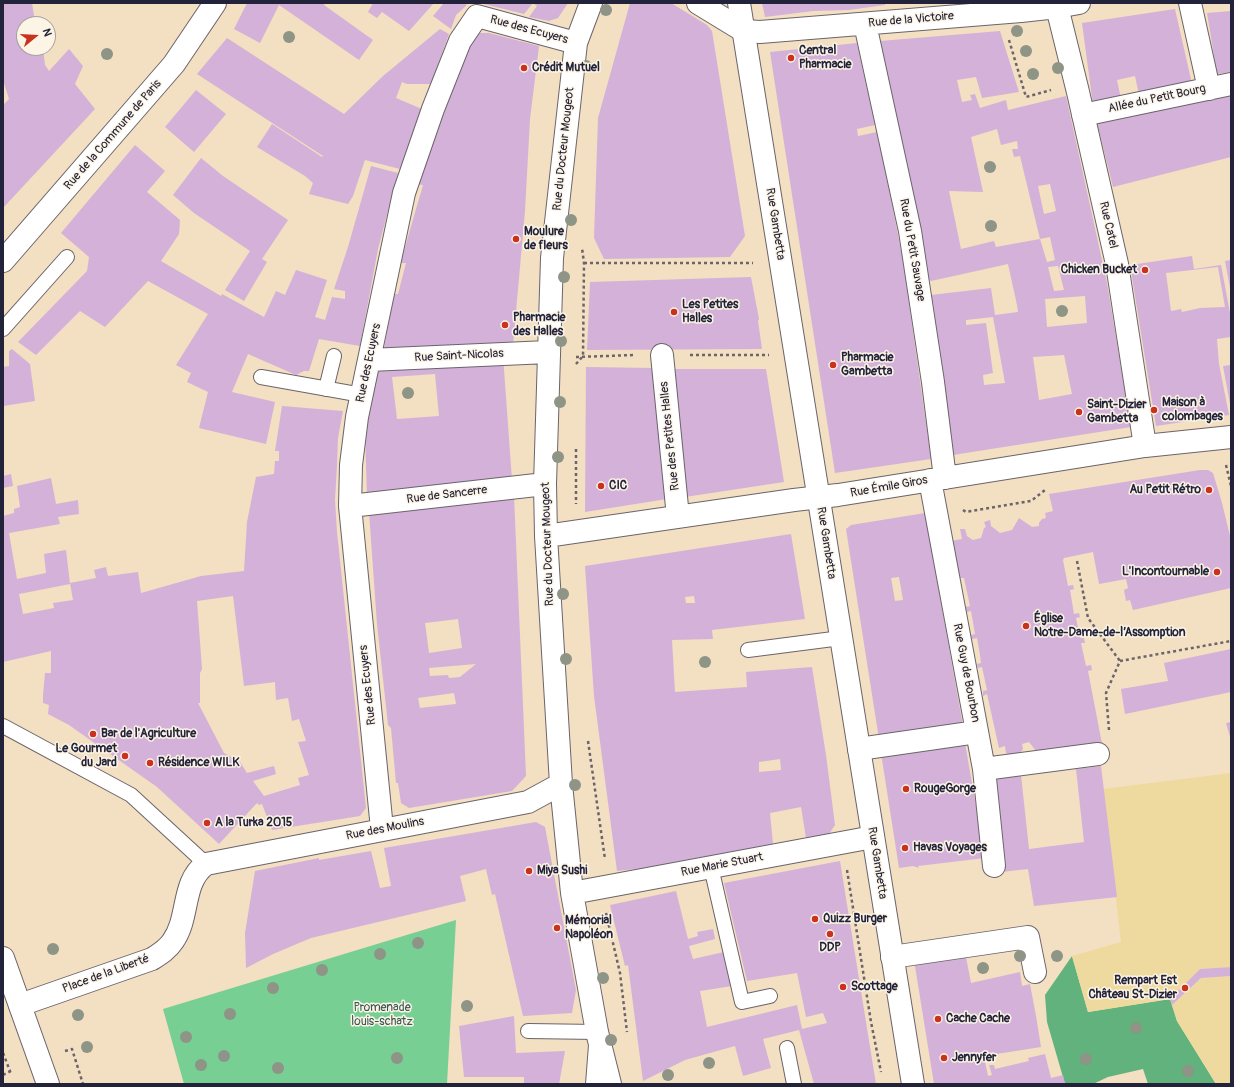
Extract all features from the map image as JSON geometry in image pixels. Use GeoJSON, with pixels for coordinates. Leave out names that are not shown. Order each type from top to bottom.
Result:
{"type":"FeatureCollection","features":[{"type":"Feature","properties":{"kind":"street","name":"Rue de la Commune de Paris"},"geometry":{"type":"LineString","coordinates":[[3,261],[174,64],[215,3]]}},
{"type":"Feature","properties":{"kind":"street","name":"Rue du Docteur Mougeot"},"geometry":{"type":"LineString","coordinates":[[591,3],[576,43],[552,258],[545,484],[546,536],[561,784],[572,893],[597,1032],[610,1084]]}},
{"type":"Feature","properties":{"kind":"street"},"geometry":{"type":"LineString","coordinates":[[698,3],[744,31]]}},
{"type":"Feature","properties":{"kind":"street","name":"Rue Gambetta"},"geometry":{"type":"LineString","coordinates":[[739,3],[912,1084]]}},
{"type":"Feature","properties":{"kind":"street","name":"Rue de la Victoire"},"geometry":{"type":"LineString","coordinates":[[744,31],[760,32],[1000,13],[1079,3]]}},
{"type":"Feature","properties":{"kind":"street"},"geometry":{"type":"LineString","coordinates":[[1190,3],[1209,89]]}},
{"type":"Feature","properties":{"kind":"street","name":"Rue Catel"},"geometry":{"type":"LineString","coordinates":[[1057,5],[1117,264],[1145,446]]}},
{"type":"Feature","properties":{"kind":"street","name":"Rue des Ecuyers"},"geometry":{"type":"LineString","coordinates":[[382,829],[382,811],[350,506],[351,465],[357,417],[404,193],[433,109],[460,41],[477,16],[576,43]]}},
{"type":"Feature","properties":{"kind":"street","name":"Rue du Petit Sauvage"},"geometry":{"type":"LineString","coordinates":[[865,24],[910,231],[933,382],[937,479]]}},
{"type":"Feature","properties":{"kind":"street","name":"Allée du Petit Bourg"},"geometry":{"type":"LineString","coordinates":[[1083,115],[1231,84]]}},
{"type":"Feature","properties":{"kind":"street","name":"Rue Saint-Nicolas"},"geometry":{"type":"LineString","coordinates":[[369,360],[548,352]]}},
{"type":"Feature","properties":{"kind":"street","name":"Rue des Petites Halles"},"geometry":{"type":"LineString","coordinates":[[662,355],[678,517]]}},
{"type":"Feature","properties":{"kind":"street","name":"Rue Émile Giros"},"geometry":{"type":"LineString","coordinates":[[546,536],[818,497],[838,496],[1145,446],[1231,437]]}},
{"type":"Feature","properties":{"kind":"street","name":"Rue Guy de Bourbon"},"geometry":{"type":"LineString","coordinates":[[937,479],[984,769],[994,866]]}},
{"type":"Feature","properties":{"kind":"street","name":"Rue de Sancerre"},"geometry":{"type":"LineString","coordinates":[[350,506],[545,484]]}},
{"type":"Feature","properties":{"kind":"street"},"geometry":{"type":"LineString","coordinates":[[859,749],[977,732]]}},
{"type":"Feature","properties":{"kind":"street"},"geometry":{"type":"LineString","coordinates":[[984,769],[1098,754]]}},
{"type":"Feature","properties":{"kind":"street","name":"Rue des Moulins"},"geometry":{"type":"LineString","coordinates":[[206,864],[528,802],[561,784]]}},
{"type":"Feature","properties":{"kind":"street","name":"Rue Marie Stuart"},"geometry":{"type":"LineString","coordinates":[[572,893],[873,837]]}},
{"type":"Feature","properties":{"kind":"street","name":"Place de la Liberté"},"geometry":{"type":"LineString","coordinates":[[20,1005],[152,959],[164,952],[173,942],[179,930],[191,881],[198,870],[206,864]]}},
{"type":"Feature","properties":{"kind":"street"},"geometry":{"type":"LineString","coordinates":[[892,957],[1028,937],[1036,972]]}},
{"type":"Feature","properties":{"kind":"street"},"geometry":{"type":"LineString","coordinates":[[3,958],[48,1084]]}},
{"type":"Feature","properties":{"kind":"lane"},"geometry":{"type":"LineString","coordinates":[[3,329],[67,257]]}},
{"type":"Feature","properties":{"kind":"lane"},"geometry":{"type":"LineString","coordinates":[[326,390],[334,356]]}},
{"type":"Feature","properties":{"kind":"lane"},"geometry":{"type":"LineString","coordinates":[[261,377],[362,396]]}},
{"type":"Feature","properties":{"kind":"lane"},"geometry":{"type":"LineString","coordinates":[[748,650],[841,638]]}},
{"type":"Feature","properties":{"kind":"lane"},"geometry":{"type":"LineString","coordinates":[[3,726],[131,795],[206,864]]}},
{"type":"Feature","properties":{"kind":"lane"},"geometry":{"type":"LineString","coordinates":[[710,867],[742,1002],[770,996]]}},
{"type":"Feature","properties":{"kind":"lane"},"geometry":{"type":"LineString","coordinates":[[528,1031],[597,1032],[593,1084]]}},
{"type":"Feature","properties":{"kind":"lane"},"geometry":{"type":"LineString","coordinates":[[787,1048],[794,1084]]}},
{"type":"Feature","properties":{"kind":"path"},"geometry":{"type":"LineString","coordinates":[[1000,13],[1026,97],[1076,84]]}},
{"type":"Feature","properties":{"kind":"path"},"geometry":{"type":"LineString","coordinates":[[552,258],[584,263],[762,263],[781,265]]}},
{"type":"Feature","properties":{"kind":"path"},"geometry":{"type":"LineString","coordinates":[[575,365],[583,356],[584,263]]}},
{"type":"Feature","properties":{"kind":"path"},"geometry":{"type":"LineString","coordinates":[[576,444],[576,508]]}},
{"type":"Feature","properties":{"kind":"path"},"geometry":{"type":"LineString","coordinates":[[1077,561],[1088,618],[1120,662]]}},
{"type":"Feature","properties":{"kind":"path"},"geometry":{"type":"LineString","coordinates":[[1120,662],[1231,641]]}},
{"type":"Feature","properties":{"kind":"path"},"geometry":{"type":"LineString","coordinates":[[1098,754],[1110,747],[1106,693],[1120,662]]}},
{"type":"Feature","properties":{"kind":"path"},"geometry":{"type":"LineString","coordinates":[[587,737],[608,876],[600,881],[600,888],[620,973],[627,1036]]}},
{"type":"Feature","properties":{"kind":"path"},"geometry":{"type":"LineString","coordinates":[[3,1053],[10,1071]]}},
{"type":"Feature","properties":{"kind":"green space","name":"Promenade louis-schatz"},"geometry":{"type":"Polygon","coordinates":[[[456,920],[447,1084],[184,1084],[163,1009],[456,920]]]}},
{"type":"Feature","properties":{"kind":"green space"},"geometry":{"type":"Polygon","coordinates":[[[1072,956],[1088,1012],[1170,999],[1177,1021],[1216,1084],[1148,1084],[1143,1069],[1108,1077],[1093,1084],[1065,1084],[1047,1022],[1045,995],[1072,956]]]}},
{"type":"Feature","properties":{"kind":"sand"},"geometry":{"type":"Polygon","coordinates":[[[1231,773],[1231,967],[1200,969],[1170,999],[1088,1012],[1072,956],[1121,942],[1103,789],[1231,773]]]}},
{"type":"Feature","properties":{"kind":"sand"},"geometry":{"type":"Polygon","coordinates":[[[1231,976],[1231,1084],[1216,1084],[1177,1021],[1172,1005],[1201,978],[1231,976]]]}},
{"type":"Feature","properties":{"kind":"building"},"geometry":{"type":"Polygon","coordinates":[[[3,3],[32,3],[34,16],[16,16],[16,56],[44,56],[45,65],[49,71],[69,49],[83,66],[75,84],[95,109],[3,208],[3,105],[9,99],[3,80],[3,3]]]}},
{"type":"Feature","properties":{"kind":"building"},"geometry":{"type":"Polygon","coordinates":[[[247,3],[325,3],[324,5],[373,40],[359,60],[279,5],[260,43],[234,29],[247,3]]]}},
{"type":"Feature","properties":{"kind":"building"},"geometry":{"type":"Polygon","coordinates":[[[373,3],[434,3],[409,31],[382,12],[377,18],[368,12],[373,3]]]}},
{"type":"Feature","properties":{"kind":"building"},"geometry":{"type":"Polygon","coordinates":[[[444,3],[464,3],[467,5],[456,15],[451,29],[433,16],[444,3]]]}},
{"type":"Feature","properties":{"kind":"building"},"geometry":{"type":"Polygon","coordinates":[[[533,3],[568,3],[558,18],[549,21],[529,17],[537,6],[533,3]]]}},
{"type":"Feature","properties":{"kind":"building"},"geometry":{"type":"Polygon","coordinates":[[[533,3],[524,14],[484,4],[533,3]]]}},
{"type":"Feature","properties":{"kind":"building"},"geometry":{"type":"Polygon","coordinates":[[[630,3],[671,3],[707,25],[712,31],[745,236],[730,257],[604,259],[594,238],[598,118],[630,3]]]}},
{"type":"Feature","properties":{"kind":"building"},"geometry":{"type":"Polygon","coordinates":[[[762,3],[885,3],[885,5],[849,10],[813,11],[765,17],[762,3]]]}},
{"type":"Feature","properties":{"kind":"building"},"geometry":{"type":"Polygon","coordinates":[[[1175,9],[1192,84],[1139,95],[1135,76],[1117,80],[1121,99],[1093,105],[1082,23],[1175,9]]]}},
{"type":"Feature","properties":{"kind":"building"},"geometry":{"type":"Polygon","coordinates":[[[1231,11],[1231,72],[1217,74],[1207,13],[1231,11]]]}},
{"type":"Feature","properties":{"kind":"building"},"geometry":{"type":"Polygon","coordinates":[[[440,29],[449,34],[431,84],[407,84],[402,82],[396,98],[422,109],[400,169],[365,160],[353,196],[348,204],[309,194],[313,183],[305,176],[257,147],[272,124],[322,157],[323,156],[197,74],[227,38],[344,114],[383,76],[440,29]]]}},
{"type":"Feature","properties":{"kind":"building"},"geometry":{"type":"Polygon","coordinates":[[[1000,31],[1019,92],[982,98],[976,77],[957,80],[962,102],[972,100],[970,95],[975,94],[980,108],[1006,100],[1008,110],[1066,96],[1107,283],[1131,427],[953,455],[931,295],[991,288],[995,315],[1018,312],[1017,305],[1008,264],[931,281],[929,280],[911,183],[880,41],[1000,31]],[[997,129],[971,137],[983,192],[949,191],[961,249],[994,241],[996,247],[1040,239],[1020,156],[1014,157],[1012,149],[1018,149],[1017,141],[1001,145],[997,129]],[[1050,184],[1038,186],[1044,214],[1056,211],[1050,184]],[[1050,237],[1040,239],[1047,262],[1055,260],[1050,237]],[[1058,266],[1048,267],[1054,291],[1064,290],[1058,266]],[[1085,296],[1045,299],[1047,327],[1087,323],[1085,296]],[[993,317],[966,320],[966,325],[986,323],[993,373],[983,375],[984,385],[1005,383],[993,317]],[[1064,355],[1033,357],[1039,400],[1072,394],[1064,355]]]}},
{"type":"Feature","properties":{"kind":"building"},"geometry":{"type":"Polygon","coordinates":[[[476,33],[489,33],[539,46],[530,119],[525,211],[513,345],[384,348],[394,294],[398,294],[406,263],[401,263],[401,261],[423,185],[415,184],[454,79],[476,33]]]}},
{"type":"Feature","properties":{"kind":"building"},"geometry":{"type":"Polygon","coordinates":[[[857,43],[875,125],[857,129],[858,136],[877,132],[881,149],[903,260],[931,459],[835,473],[770,52],[857,43]]]}},
{"type":"Feature","properties":{"kind":"building"},"geometry":{"type":"Polygon","coordinates":[[[196,90],[226,114],[194,152],[165,127],[196,90]]]}},
{"type":"Feature","properties":{"kind":"building"},"geometry":{"type":"Polygon","coordinates":[[[1231,91],[1231,157],[1113,187],[1096,119],[1231,91]]]}},
{"type":"Feature","properties":{"kind":"building"},"geometry":{"type":"Polygon","coordinates":[[[135,145],[165,171],[147,192],[180,220],[179,234],[161,261],[221,296],[222,294],[264,317],[276,291],[285,295],[296,270],[327,280],[315,317],[325,320],[332,297],[345,299],[345,291],[334,289],[348,247],[371,166],[398,173],[378,249],[360,346],[319,339],[309,371],[304,371],[296,375],[248,354],[232,392],[275,402],[266,444],[199,428],[208,392],[187,382],[191,373],[176,365],[208,314],[148,281],[105,327],[80,311],[36,355],[18,342],[87,271],[89,257],[61,233],[135,145]]]}},
{"type":"Feature","properties":{"kind":"building"},"geometry":{"type":"Polygon","coordinates":[[[201,158],[223,176],[288,220],[262,259],[267,262],[244,301],[225,290],[250,251],[194,213],[173,195],[201,158]]]}},
{"type":"Feature","properties":{"kind":"building"},"geometry":{"type":"Polygon","coordinates":[[[1192,256],[1194,269],[1221,265],[1231,318],[1231,337],[1217,339],[1219,364],[1229,415],[1156,426],[1130,265],[1192,256]],[[1218,267],[1166,273],[1171,311],[1181,309],[1182,312],[1200,308],[1225,307],[1218,267]]]}},
{"type":"Feature","properties":{"kind":"building"},"geometry":{"type":"Polygon","coordinates":[[[1231,260],[1231,288],[1230,288],[1225,261],[1231,260]]]}},
{"type":"Feature","properties":{"kind":"building","name":"Les Petites Halles"},"geometry":{"type":"Polygon","coordinates":[[[751,277],[759,319],[762,349],[587,350],[590,282],[751,277]]]}},
{"type":"Feature","properties":{"kind":"building"},"geometry":{"type":"Polygon","coordinates":[[[12,349],[30,364],[35,401],[3,406],[3,367],[9,366],[9,351],[12,349]]]}},
{"type":"Feature","properties":{"kind":"building"},"geometry":{"type":"Polygon","coordinates":[[[503,356],[512,480],[367,496],[365,432],[379,368],[503,356]],[[435,374],[392,377],[397,419],[439,416],[435,374]]]}},
{"type":"Feature","properties":{"kind":"building"},"geometry":{"type":"Polygon","coordinates":[[[1231,365],[1231,404],[1230,404],[1223,366],[1231,365]]]}},
{"type":"Feature","properties":{"kind":"building"},"geometry":{"type":"Polygon","coordinates":[[[586,367],[654,368],[667,499],[585,512],[586,367]]]}},
{"type":"Feature","properties":{"kind":"building"},"geometry":{"type":"Polygon","coordinates":[[[673,369],[766,369],[784,482],[685,497],[673,369]]]}},
{"type":"Feature","properties":{"kind":"building"},"geometry":{"type":"Polygon","coordinates":[[[282,406],[343,411],[338,438],[335,500],[337,532],[366,808],[360,816],[272,830],[262,804],[259,805],[257,803],[219,844],[157,787],[69,725],[48,714],[49,705],[43,703],[43,695],[45,673],[51,673],[51,651],[3,662],[3,516],[14,513],[14,509],[20,507],[17,486],[51,478],[56,504],[78,500],[79,514],[58,517],[60,524],[9,533],[17,579],[46,573],[44,554],[66,550],[70,584],[19,594],[23,614],[54,608],[53,603],[73,600],[70,583],[96,578],[94,570],[106,567],[108,576],[138,572],[141,593],[201,576],[244,571],[247,522],[256,477],[274,474],[275,461],[279,461],[279,451],[275,451],[282,406]],[[233,596],[197,601],[202,669],[200,673],[200,703],[198,703],[224,753],[240,762],[247,773],[274,766],[276,774],[253,781],[264,796],[300,785],[298,778],[309,775],[298,742],[306,741],[299,719],[292,721],[288,698],[276,700],[275,682],[244,686],[233,596]]]}},
{"type":"Feature","properties":{"kind":"building"},"geometry":{"type":"Polygon","coordinates":[[[1208,470],[1213,473],[1222,503],[1231,540],[1231,588],[1133,610],[1130,600],[1126,601],[1124,590],[1128,588],[1126,579],[1099,584],[1093,552],[1064,558],[1063,560],[1068,586],[1073,585],[1074,589],[1070,590],[1074,614],[1079,613],[1080,617],[1076,618],[1080,638],[1084,638],[1085,643],[1081,643],[1086,666],[1091,665],[1092,670],[1088,671],[1102,744],[1040,756],[1029,742],[1022,744],[1023,749],[1019,755],[1012,756],[1006,753],[1005,746],[999,748],[987,694],[983,696],[983,691],[987,690],[982,667],[978,668],[977,664],[981,663],[977,638],[972,639],[971,635],[975,634],[971,611],[967,612],[965,607],[970,606],[964,578],[959,578],[951,541],[962,539],[960,529],[965,529],[967,536],[973,540],[981,538],[984,528],[986,527],[984,522],[990,520],[991,526],[1000,533],[1012,530],[1019,518],[1032,527],[1039,526],[1042,519],[1046,518],[1045,513],[1053,511],[1049,494],[1208,470]]]}},
{"type":"Feature","properties":{"kind":"building"},"geometry":{"type":"Polygon","coordinates":[[[11,474],[13,486],[3,488],[3,476],[11,474]]]}},
{"type":"Feature","properties":{"kind":"building"},"geometry":{"type":"Polygon","coordinates":[[[514,496],[526,776],[512,791],[409,808],[401,803],[398,783],[396,783],[391,728],[388,725],[377,624],[369,512],[514,496]],[[458,619],[425,623],[429,653],[462,648],[458,619]],[[476,664],[429,668],[430,676],[448,675],[449,678],[460,677],[476,664]],[[454,693],[418,698],[420,708],[456,704],[454,693]]]}},
{"type":"Feature","properties":{"kind":"building"},"geometry":{"type":"Polygon","coordinates":[[[925,513],[963,726],[879,739],[846,529],[851,525],[925,513]],[[899,577],[891,578],[895,601],[903,600],[899,577]]]}},
{"type":"Feature","properties":{"kind":"building"},"geometry":{"type":"Polygon","coordinates":[[[791,534],[805,619],[712,630],[713,639],[672,640],[675,692],[747,687],[746,672],[812,667],[835,825],[829,834],[806,838],[801,807],[770,813],[773,844],[675,862],[675,865],[617,871],[594,696],[585,566],[791,534]],[[694,596],[685,597],[686,603],[695,603],[694,596]],[[780,759],[759,762],[759,772],[781,770],[780,759]]]}},
{"type":"Feature","properties":{"kind":"building"},"geometry":{"type":"Polygon","coordinates":[[[1231,649],[1231,692],[1125,714],[1121,689],[1168,681],[1164,663],[1231,649]]]}},
{"type":"Feature","properties":{"kind":"building"},"geometry":{"type":"Polygon","coordinates":[[[1231,722],[1231,737],[1230,737],[1226,723],[1231,722]]]}},
{"type":"Feature","properties":{"kind":"building"},"geometry":{"type":"Polygon","coordinates":[[[965,743],[985,858],[918,866],[919,868],[913,866],[899,868],[881,753],[965,743]]]}},
{"type":"Feature","properties":{"kind":"building"},"geometry":{"type":"Polygon","coordinates":[[[1101,766],[1117,897],[1034,906],[1028,869],[1001,872],[990,778],[1021,775],[1029,849],[1084,842],[1076,769],[1101,766]]]}},
{"type":"Feature","properties":{"kind":"building"},"geometry":{"type":"Polygon","coordinates":[[[536,822],[545,827],[576,990],[572,1013],[523,1016],[495,894],[492,895],[486,869],[460,876],[466,901],[311,938],[273,954],[246,968],[245,933],[255,871],[319,858],[319,860],[371,851],[380,888],[391,886],[384,848],[536,822]]]}},
{"type":"Feature","properties":{"kind":"building"},"geometry":{"type":"Polygon","coordinates":[[[840,861],[876,1084],[814,1084],[799,1030],[763,1039],[771,1068],[743,1076],[735,1046],[685,1060],[643,1081],[628,965],[625,966],[610,905],[676,891],[688,939],[698,936],[697,932],[713,929],[715,939],[689,946],[693,959],[724,952],[732,986],[700,991],[707,1027],[797,1005],[802,1029],[827,1023],[823,1013],[806,1017],[797,973],[747,981],[724,883],[840,861]]]}},
{"type":"Feature","properties":{"kind":"building"},"geometry":{"type":"Polygon","coordinates":[[[965,952],[971,983],[1020,972],[1022,986],[1030,984],[1036,1016],[1041,1047],[984,1056],[988,1076],[992,1075],[989,1065],[994,1065],[995,1069],[1029,1061],[1028,1058],[1045,1054],[1051,1078],[1063,1075],[1065,1084],[934,1084],[914,960],[965,952]]]}},
{"type":"Feature","properties":{"kind":"building","name":"Rempart Est Château St-Dizier"},"geometry":{"type":"Polygon","coordinates":[[[1231,967],[1231,976],[1201,978],[1172,1005],[1170,999],[1200,969],[1231,967]]]}},
{"type":"Feature","properties":{"kind":"building"},"geometry":{"type":"Polygon","coordinates":[[[514,1016],[516,1053],[565,1051],[559,1084],[524,1084],[524,1077],[464,1077],[459,1026],[514,1016]]]}},
{"type":"Feature","properties":{"kind":"place","name":"Central Pharmacie"},"geometry":{"type":"Point","coordinates":[791,58]}},
{"type":"Feature","properties":{"kind":"place","name":"Crédit Mutuel"},"geometry":{"type":"Point","coordinates":[524,68]}},
{"type":"Feature","properties":{"kind":"place","name":"Moulure de fleurs"},"geometry":{"type":"Point","coordinates":[516,239]}},
{"type":"Feature","properties":{"kind":"place","name":"Chicken Bucket"},"geometry":{"type":"Point","coordinates":[1145,270]}},
{"type":"Feature","properties":{"kind":"place","name":"Les Petites Halles"},"geometry":{"type":"Point","coordinates":[674,312]}},
{"type":"Feature","properties":{"kind":"place","name":"Pharmacie des Halles"},"geometry":{"type":"Point","coordinates":[505,325]}},
{"type":"Feature","properties":{"kind":"place","name":"Pharmacie Gambetta"},"geometry":{"type":"Point","coordinates":[833,365]}},
{"type":"Feature","properties":{"kind":"place","name":"Maison à colombages"},"geometry":{"type":"Point","coordinates":[1154,410]}},
{"type":"Feature","properties":{"kind":"place","name":"Saint-Dizier Gambetta"},"geometry":{"type":"Point","coordinates":[1079,412]}},
{"type":"Feature","properties":{"kind":"place","name":"CIC"},"geometry":{"type":"Point","coordinates":[601,486]}},
{"type":"Feature","properties":{"kind":"place","name":"Au Petit Rétro"},"geometry":{"type":"Point","coordinates":[1209,490]}},
{"type":"Feature","properties":{"kind":"place","name":"L'Incontournable"},"geometry":{"type":"Point","coordinates":[1217,572]}},
{"type":"Feature","properties":{"kind":"place","name":"Église Notre-Dame-de-l’Assomption"},"geometry":{"type":"Point","coordinates":[1026,626]}},
{"type":"Feature","properties":{"kind":"place","name":"Bar de l'Agriculture"},"geometry":{"type":"Point","coordinates":[93,734]}},
{"type":"Feature","properties":{"kind":"place","name":"Le Gourmet du Jard"},"geometry":{"type":"Point","coordinates":[125,756]}},
{"type":"Feature","properties":{"kind":"place","name":"Résidence WILK"},"geometry":{"type":"Point","coordinates":[150,763]}},
{"type":"Feature","properties":{"kind":"place","name":"RougeGorge"},"geometry":{"type":"Point","coordinates":[906,789]}},
{"type":"Feature","properties":{"kind":"place","name":"A la Turka 2015"},"geometry":{"type":"Point","coordinates":[207,823]}},
{"type":"Feature","properties":{"kind":"place","name":"Havas Voyages"},"geometry":{"type":"Point","coordinates":[905,848]}},
{"type":"Feature","properties":{"kind":"place","name":"Miya Sushi"},"geometry":{"type":"Point","coordinates":[529,871]}},
{"type":"Feature","properties":{"kind":"place","name":"Quizz Burger"},"geometry":{"type":"Point","coordinates":[815,919]}},
{"type":"Feature","properties":{"kind":"place","name":"Mémorial Napoléon"},"geometry":{"type":"Point","coordinates":[557,928]}},
{"type":"Feature","properties":{"kind":"place","name":"DDP"},"geometry":{"type":"Point","coordinates":[830,934]}},
{"type":"Feature","properties":{"kind":"place","name":"Scottage"},"geometry":{"type":"Point","coordinates":[843,987]}},
{"type":"Feature","properties":{"kind":"place","name":"Rempart Est Château St-Dizier"},"geometry":{"type":"Point","coordinates":[1185,988]}},
{"type":"Feature","properties":{"kind":"place","name":"Cache Cache"},"geometry":{"type":"Point","coordinates":[938,1019]}},
{"type":"Feature","properties":{"kind":"place","name":"Jennyfer"},"geometry":{"type":"Point","coordinates":[944,1058]}}]}
